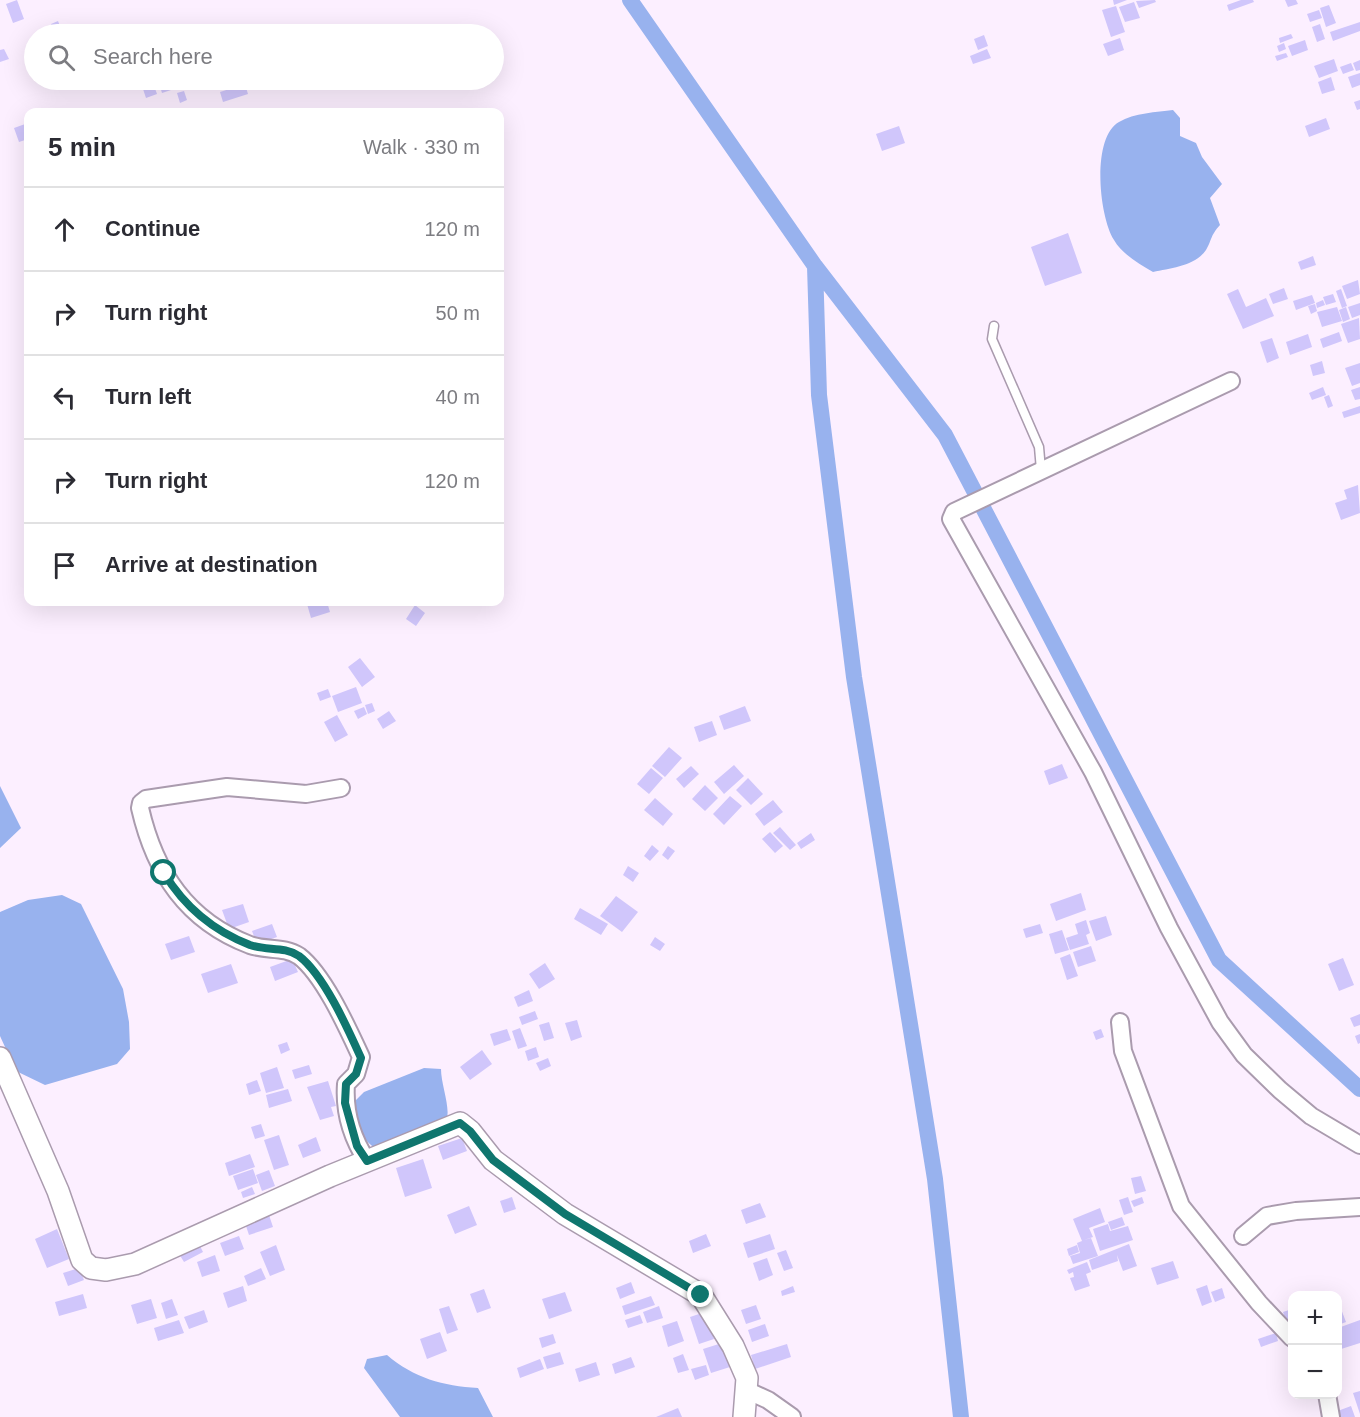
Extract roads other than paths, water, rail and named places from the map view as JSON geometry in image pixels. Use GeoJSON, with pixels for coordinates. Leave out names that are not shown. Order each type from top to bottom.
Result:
{"type":"FeatureCollection","features":[{"type":"Feature","properties":{"kind":"street"},"geometry":{"type":"LineString","coordinates":[[1231,381],[954,512],[951,519],[1093,772],[1169,928],[1220,1022],[1244,1055],[1280,1090],[1311,1116],[1360,1145]]}},
{"type":"Feature","properties":{"kind":"street"},"geometry":{"type":"LineString","coordinates":[[341,788],[306,794],[227,787],[146,800],[141,803],[140,808],[164,873],[177,895],[193,911],[250,945],[289,950],[298,956],[306,963],[342,1017],[361,1058],[356,1074],[346,1084],[347,1117],[357,1146],[367,1161]]}},
{"type":"Feature","properties":{"kind":"street"},"geometry":{"type":"LineString","coordinates":[[1120,1022],[1123,1051],[1181,1206],[1259,1303],[1288,1333]]}},
{"type":"Feature","properties":{"kind":"street"},"geometry":{"type":"LineString","coordinates":[[0,1058],[58,1191],[82,1260],[91,1268],[106,1270],[135,1263],[176,1243],[460,1123],[470,1131],[493,1160],[565,1214],[701,1295],[733,1346],[747,1378],[744,1417]]}},
{"type":"Feature","properties":{"kind":"street"},"geometry":{"type":"LineString","coordinates":[[1243,1236],[1267,1216],[1296,1211],[1360,1206]]}},
{"type":"Feature","properties":{"kind":"street"},"geometry":{"type":"LineString","coordinates":[[746,1390],[768,1400],[792,1417]]}},
{"type":"Feature","properties":{"kind":"street"},"geometry":{"type":"LineString","coordinates":[[1328,1399],[1331,1417]]}},
{"type":"Feature","properties":{"kind":"lane"},"geometry":{"type":"LineString","coordinates":[[994,326],[992,339],[1038,447],[1041,470]]}},
{"type":"Feature","properties":{"kind":"water"},"geometry":{"type":"Polygon","coordinates":[[[1173,110],[1180,118],[1180,136],[1196,143],[1202,157],[1222,184],[1210,198],[1220,225],[1206,250],[1196,260],[1153,272],[1126,254],[1114,240],[1109,229],[1102,196],[1101,160],[1104,144],[1110,131],[1119,122],[1138,115],[1173,110]]]}},
{"type":"Feature","properties":{"kind":"water"},"geometry":{"type":"Polygon","coordinates":[[[0,786],[21,828],[0,848],[0,786]]]}},
{"type":"Feature","properties":{"kind":"water"},"geometry":{"type":"Polygon","coordinates":[[[62,895],[81,904],[123,989],[129,1022],[130,1049],[117,1064],[45,1085],[16,1071],[0,1036],[0,912],[28,900],[62,895]]]}},
{"type":"Feature","properties":{"kind":"water"},"geometry":{"type":"Polygon","coordinates":[[[424,1068],[441,1069],[447,1118],[376,1149],[358,1129],[353,1103],[364,1092],[424,1068]]]}},
{"type":"Feature","properties":{"kind":"water"},"geometry":{"type":"Polygon","coordinates":[[[387,1355],[418,1375],[441,1383],[478,1388],[493,1417],[400,1417],[364,1368],[367,1359],[387,1355]]]}},
{"type":"Feature","properties":{"kind":"waterway"},"geometry":{"type":"LineString","coordinates":[[630,0],[815,266],[819,395],[854,677],[935,1179],[961,1417]]}},
{"type":"Feature","properties":{"kind":"waterway"},"geometry":{"type":"LineString","coordinates":[[815,266],[945,435],[1219,960],[1360,1089]]}}]}
